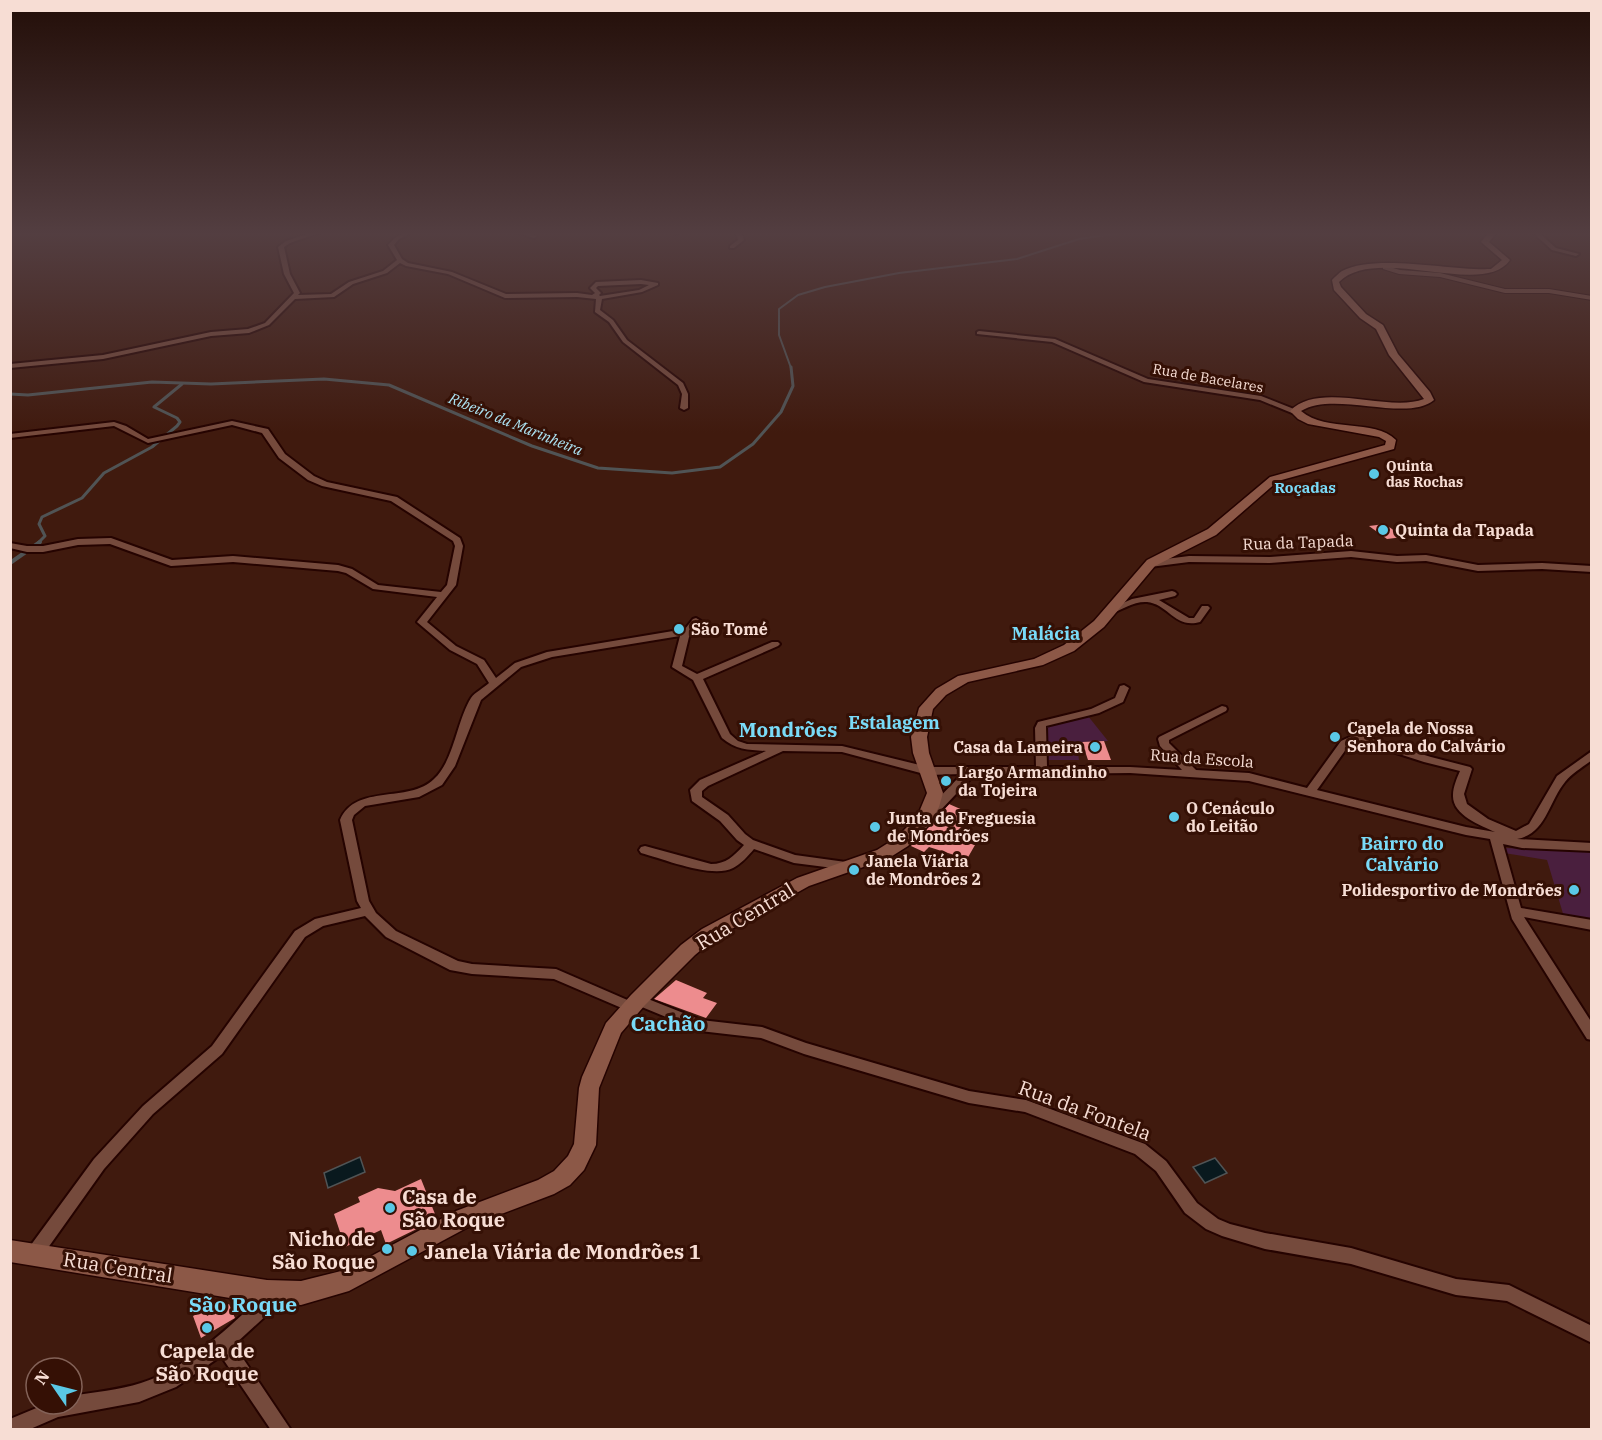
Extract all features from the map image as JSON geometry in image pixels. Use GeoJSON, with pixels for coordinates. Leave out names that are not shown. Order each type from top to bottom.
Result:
{"type":"FeatureCollection","features":[{"type":"Feature","properties":{"kind":"main road"},"geometry":{"type":"LineString","coordinates":[[919,826],[929,812],[934,797],[934,788],[921,753],[920,733],[926,708],[941,693],[963,679],[1032,664],[1060,653],[1087,635],[1149,564],[1212,532],[1276,478],[1382,451],[1392,444],[1389,438],[1383,435],[1317,423],[1299,415],[1295,411],[1300,407],[1318,402],[1410,405],[1428,401],[1426,394],[1394,355],[1379,326],[1362,314],[1349,299]]}},
{"type":"Feature","properties":{"kind":"main road","name":"Rua Central"},"geometry":{"type":"LineString","coordinates":[[10,1251],[278,1293],[313,1291],[349,1280],[464,1218],[562,1178],[576,1163],[585,1145],[589,1088],[613,1029],[634,1004],[688,950],[708,934],[803,882],[852,866],[889,850],[919,826]]}},
{"type":"Feature","properties":{"kind":"street"},"geometry":{"type":"LineString","coordinates":[[10,366],[103,357],[211,334],[244,332],[266,324],[293,299]]}},
{"type":"Feature","properties":{"kind":"street"},"geometry":{"type":"LineString","coordinates":[[597,299],[597,311],[613,323],[622,338],[681,384],[685,391],[684,408]]}},
{"type":"Feature","properties":{"kind":"street","name":"Rua de Bacelares"},"geometry":{"type":"LineString","coordinates":[[979,333],[1050,340],[1076,349],[1146,381],[1261,398],[1295,411]]}},
{"type":"Feature","properties":{"kind":"street"},"geometry":{"type":"LineString","coordinates":[[10,436],[115,424],[131,430],[144,440],[163,439],[220,425],[242,424],[268,432],[282,456],[311,478],[322,483],[395,500],[458,542],[453,582],[424,618],[423,624],[455,650],[481,662],[494,682]]}},
{"type":"Feature","properties":{"kind":"street"},"geometry":{"type":"LineString","coordinates":[[10,545],[31,549],[52,548],[81,541],[114,541],[168,562],[229,559],[335,568],[349,571],[376,587],[444,595]]}},
{"type":"Feature","properties":{"kind":"street","name":"Rua da Tapada"},"geometry":{"type":"LineString","coordinates":[[1149,564],[1189,559],[1265,560],[1351,554],[1397,559],[1426,558],[1482,568],[1542,566],[1592,569]]}},
{"type":"Feature","properties":{"kind":"street"},"geometry":{"type":"LineString","coordinates":[[1110,611],[1174,590],[1163,605]]}},
{"type":"Feature","properties":{"kind":"street"},"geometry":{"type":"LineString","coordinates":[[1146,599],[1163,605],[1178,616],[1193,621],[1205,608]]}},
{"type":"Feature","properties":{"kind":"street"},"geometry":{"type":"LineString","coordinates":[[696,621],[687,632],[676,665],[680,670],[697,678],[730,741],[746,747],[848,750],[928,771],[971,772]]}},
{"type":"Feature","properties":{"kind":"street"},"geometry":{"type":"LineString","coordinates":[[34,1254],[106,1156],[148,1110],[217,1050],[300,934],[319,922],[368,911],[363,901],[347,816],[362,803],[415,794],[438,782],[449,766],[476,699],[513,668],[533,658],[687,632]]}},
{"type":"Feature","properties":{"kind":"street"},"geometry":{"type":"LineString","coordinates":[[697,678],[775,644]]}},
{"type":"Feature","properties":{"kind":"street"},"geometry":{"type":"LineString","coordinates":[[1042,772],[1040,728],[1042,724],[1104,708],[1119,700],[1124,688]]}},
{"type":"Feature","properties":{"kind":"street"},"geometry":{"type":"LineString","coordinates":[[1193,774],[1164,744],[1163,739],[1222,709]]}},
{"type":"Feature","properties":{"kind":"street"},"geometry":{"type":"LineString","coordinates":[[1310,792],[1345,743],[1352,739],[1363,739],[1421,758],[1466,769],[1458,800],[1460,804],[1479,819],[1516,836]]}},
{"type":"Feature","properties":{"kind":"street"},"geometry":{"type":"LineString","coordinates":[[782,748],[704,783],[694,793],[698,800],[724,818],[741,837],[752,844],[794,859],[852,866]]}},
{"type":"Feature","properties":{"kind":"street"},"geometry":{"type":"LineString","coordinates":[[1592,754],[1561,779],[1536,823],[1528,831],[1516,836],[1495,837],[1521,925],[1592,1035]]}},
{"type":"Feature","properties":{"kind":"street","name":"Rua da Escola"},"geometry":{"type":"LineString","coordinates":[[971,772],[1130,770],[1255,778],[1518,844],[1592,847]]}},
{"type":"Feature","properties":{"kind":"street"},"geometry":{"type":"LineString","coordinates":[[919,826],[971,772]]}},
{"type":"Feature","properties":{"kind":"street"},"geometry":{"type":"LineString","coordinates":[[645,850],[717,868],[733,863],[752,844]]}},
{"type":"Feature","properties":{"kind":"street"},"geometry":{"type":"LineString","coordinates":[[1515,910],[1592,925]]}},
{"type":"Feature","properties":{"kind":"street","name":"Rua da Fontela"},"geometry":{"type":"LineString","coordinates":[[368,911],[391,934],[455,966],[556,974],[634,1004],[700,1024],[762,1033],[804,1048],[969,1097],[1022,1105],[1140,1149],[1161,1166],[1191,1208],[1212,1224],[1228,1231],[1265,1242],[1351,1256],[1456,1287],[1509,1293],[1592,1335]]}},
{"type":"Feature","properties":{"kind":"street"},"geometry":{"type":"LineString","coordinates":[[10,1428],[58,1408],[159,1386],[191,1368],[223,1344],[278,1293]]}},
{"type":"Feature","properties":{"kind":"street"},"geometry":{"type":"LineString","coordinates":[[223,1344],[282,1430]]}},
{"type":"Feature","properties":{"kind":"shaded area"},"geometry":{"type":"Polygon","coordinates":[[[1088,716],[1108,741],[1082,742],[1086,753],[1078,753],[1079,760],[1047,760],[1044,727],[1088,716]]]}},
{"type":"Feature","properties":{"kind":"shaded area","name":"Polidesportivo de Mondrões"},"geometry":{"type":"Polygon","coordinates":[[[1502,848],[1583,850],[1591,853],[1591,922],[1564,917],[1547,860],[1504,853],[1502,848]]]}},
{"type":"Feature","properties":{"kind":"shaded area"},"geometry":{"type":"Polygon","coordinates":[[[360,1157],[365,1172],[328,1188],[324,1173],[360,1157]]]}},
{"type":"Feature","properties":{"kind":"shaded area"},"geometry":{"type":"Polygon","coordinates":[[[1215,1158],[1227,1173],[1205,1183],[1193,1167],[1215,1158]]]}},
{"type":"Feature","properties":{"kind":"building","name":"Quinta da Tapada"},"geometry":{"type":"Polygon","coordinates":[[[1385,524],[1403,537],[1387,539],[1369,526],[1385,524]]]}},
{"type":"Feature","properties":{"kind":"building","name":"Casa da Lameira"},"geometry":{"type":"Polygon","coordinates":[[[1104,741],[1111,760],[1088,760],[1082,742],[1104,741]]]}},
{"type":"Feature","properties":{"kind":"building"},"geometry":{"type":"Polygon","coordinates":[[[949,804],[965,811],[955,822],[962,826],[950,838],[975,845],[967,859],[929,847],[924,852],[911,846],[949,804]]]}},
{"type":"Feature","properties":{"kind":"building"},"geometry":{"type":"Polygon","coordinates":[[[676,980],[707,993],[703,998],[717,1003],[706,1018],[654,999],[676,980]]]}},
{"type":"Feature","properties":{"kind":"building","name":"Casa de São Roque"},"geometry":{"type":"Polygon","coordinates":[[[421,1179],[437,1219],[386,1244],[381,1230],[345,1247],[334,1214],[360,1202],[358,1197],[378,1188],[395,1191],[421,1179]]]}},
{"type":"Feature","properties":{"kind":"building","name":"Capela de São Roque"},"geometry":{"type":"Polygon","coordinates":[[[229,1304],[235,1318],[201,1338],[193,1316],[205,1310],[207,1316],[229,1304]]]}},
{"type":"Feature","properties":{"kind":"waterway","name":"Ribeiro da Marinheira"},"geometry":{"type":"LineString","coordinates":[[791,368],[779,335],[779,309],[792,299]]}},
{"type":"Feature","properties":{"kind":"waterway","name":"Ribeiro da Marinheira"},"geometry":{"type":"LineString","coordinates":[[10,394],[28,395],[152,382],[211,384],[324,379],[389,385],[532,446],[598,468],[672,473],[720,467],[753,444],[781,412],[793,386],[791,367]]}},
{"type":"Feature","properties":{"kind":"waterway"},"geometry":{"type":"LineString","coordinates":[[37,544],[45,536],[39,524],[42,517],[82,498],[104,473],[152,447],[177,426],[180,422],[177,418],[154,407],[182,384]]}},
{"type":"Feature","properties":{"kind":"waterway"},"geometry":{"type":"LineString","coordinates":[[10,563],[40,542]]}},
{"type":"Feature","properties":{"kind":"place","name":"Quinta das Rochas"},"geometry":{"type":"Point","coordinates":[1374,474]}},
{"type":"Feature","properties":{"kind":"place","name":"Quinta da Tapada"},"geometry":{"type":"Point","coordinates":[1383,530]}},
{"type":"Feature","properties":{"kind":"place","name":"São Tomé"},"geometry":{"type":"Point","coordinates":[679,629]}},
{"type":"Feature","properties":{"kind":"place","name":"Capela de Nossa Senhora do Calvário"},"geometry":{"type":"Point","coordinates":[1335,737]}},
{"type":"Feature","properties":{"kind":"place","name":"Casa da Lameira"},"geometry":{"type":"Point","coordinates":[1095,747]}},
{"type":"Feature","properties":{"kind":"place","name":"Largo Armandinho da Tojeira"},"geometry":{"type":"Point","coordinates":[946,781]}},
{"type":"Feature","properties":{"kind":"place","name":"O Cenáculo do Leitão"},"geometry":{"type":"Point","coordinates":[1174,817]}},
{"type":"Feature","properties":{"kind":"place","name":"Junta de Freguesia de Mondrões"},"geometry":{"type":"Point","coordinates":[875,827]}},
{"type":"Feature","properties":{"kind":"place","name":"Janela Viária de Mondrões 2"},"geometry":{"type":"Point","coordinates":[854,870]}},
{"type":"Feature","properties":{"kind":"place","name":"Polidesportivo de Mondrões"},"geometry":{"type":"Point","coordinates":[1574,890]}},
{"type":"Feature","properties":{"kind":"place","name":"Casa de São Roque"},"geometry":{"type":"Point","coordinates":[390,1208]}},
{"type":"Feature","properties":{"kind":"place","name":"Nicho de São Roque"},"geometry":{"type":"Point","coordinates":[387,1249]}},
{"type":"Feature","properties":{"kind":"place","name":"Janela Viária de Mondrões 1"},"geometry":{"type":"Point","coordinates":[412,1251]}},
{"type":"Feature","properties":{"kind":"place","name":"Capela de São Roque"},"geometry":{"type":"Point","coordinates":[207,1328]}},
{"type":"Feature","properties":{"kind":"district","name":"Roçadas"},"geometry":{"type":"Point","coordinates":[1305,487]}},
{"type":"Feature","properties":{"kind":"district","name":"Malácia"},"geometry":{"type":"Point","coordinates":[1046,633]}},
{"type":"Feature","properties":{"kind":"district","name":"Estalagem"},"geometry":{"type":"Point","coordinates":[894,722]}},
{"type":"Feature","properties":{"kind":"district","name":"Mondrões"},"geometry":{"type":"Point","coordinates":[788,729]}},
{"type":"Feature","properties":{"kind":"district","name":"Bairro do Calvário"},"geometry":{"type":"Point","coordinates":[1402,853]}},
{"type":"Feature","properties":{"kind":"district","name":"Cachão"},"geometry":{"type":"Point","coordinates":[668,1023]}},
{"type":"Feature","properties":{"kind":"district","name":"São Roque"},"geometry":{"type":"Point","coordinates":[243,1304]}}]}
